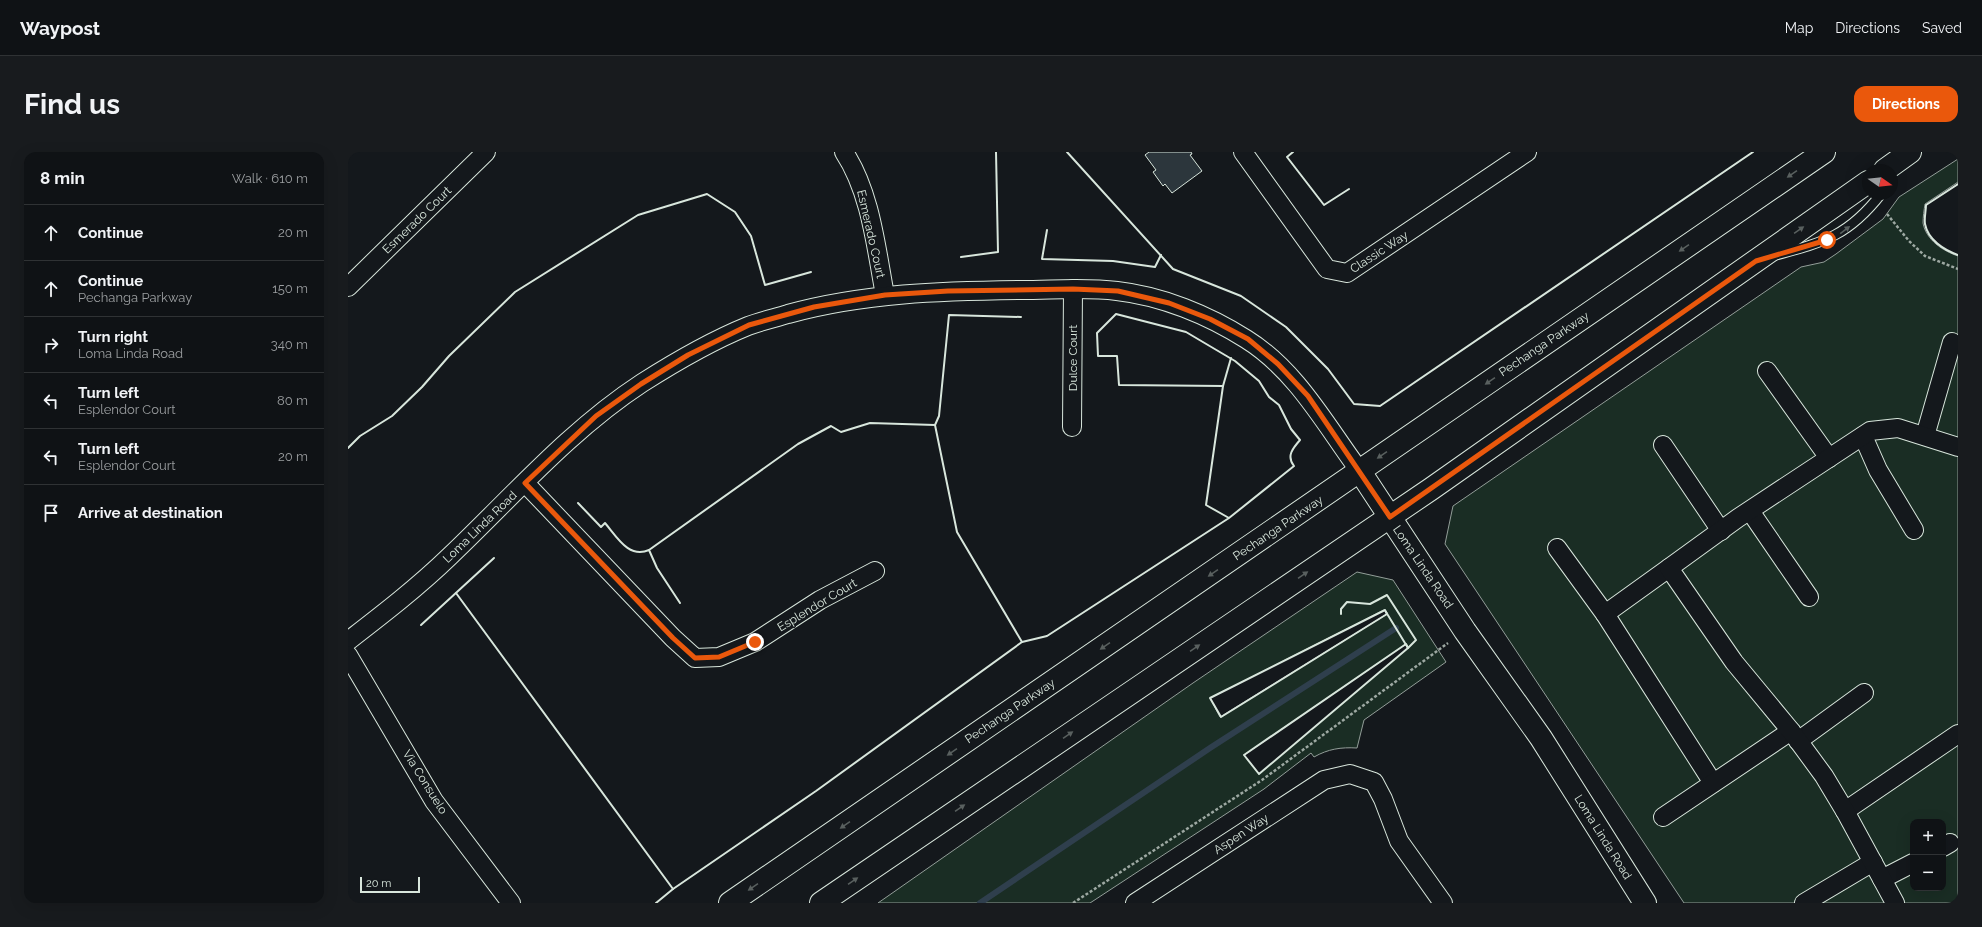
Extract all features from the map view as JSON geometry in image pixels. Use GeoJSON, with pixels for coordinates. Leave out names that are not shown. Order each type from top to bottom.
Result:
{"type":"FeatureCollection","features":[{"type":"Feature","properties":{"kind":"main road","name":"Pechanga Parkway"},"geometry":{"type":"LineString","coordinates":[[730,903],[1331,492],[1359,470],[1824,152]]}},
{"type":"Feature","properties":{"kind":"main road"},"geometry":{"type":"LineString","coordinates":[[821,903],[1357,537],[1390,517],[1862,186]]}},
{"type":"Feature","properties":{"kind":"main road","name":"Loma Linda Road"},"geometry":{"type":"LineString","coordinates":[[1359,470],[1465,631],[1541,738],[1645,903]]}},
{"type":"Feature","properties":{"kind":"street","name":"Esmerado Court"},"geometry":{"type":"LineString","coordinates":[[348,287],[486,152]]}},
{"type":"Feature","properties":{"kind":"street","name":"Esmerado Court"},"geometry":{"type":"LineString","coordinates":[[844,152],[850,161],[865,197],[885,295]]}},
{"type":"Feature","properties":{"kind":"street","name":"Classic Way"},"geometry":{"type":"LineString","coordinates":[[1243,152],[1327,269],[1347,273],[1527,152]]}},
{"type":"Feature","properties":{"kind":"street","name":"Loma Linda Road"},"geometry":{"type":"LineString","coordinates":[[348,641],[395,605],[447,559],[596,416],[641,384],[688,355],[749,325],[814,307],[885,295],[948,291],[1073,289],[1118,291],[1169,303],[1210,319],[1248,339],[1278,364],[1308,396],[1359,470]]}},
{"type":"Feature","properties":{"kind":"street","name":"Dulce Court"},"geometry":{"type":"LineString","coordinates":[[1072,426],[1073,289]]}},
{"type":"Feature","properties":{"kind":"street"},"geometry":{"type":"LineString","coordinates":[[1925,436],[1952,342]]}},
{"type":"Feature","properties":{"kind":"street"},"geometry":{"type":"LineString","coordinates":[[1767,371],[1829,458]]}},
{"type":"Feature","properties":{"kind":"street"},"geometry":{"type":"LineString","coordinates":[[1605,614],[1721,531],[1870,431],[1898,428],[1958,447]]}},
{"type":"Feature","properties":{"kind":"street"},"geometry":{"type":"LineString","coordinates":[[1863,436],[1878,470],[1914,530]]}},
{"type":"Feature","properties":{"kind":"street"},"geometry":{"type":"LineString","coordinates":[[1663,445],[1721,531]]}},
{"type":"Feature","properties":{"kind":"street","name":"Esplendor Court"},"geometry":{"type":"LineString","coordinates":[[525,483],[673,638],[695,658],[719,657],[755,642],[820,600],[875,571]]}},
{"type":"Feature","properties":{"kind":"street"},"geometry":{"type":"LineString","coordinates":[[1750,511],[1809,597]]}},
{"type":"Feature","properties":{"kind":"street"},"geometry":{"type":"LineString","coordinates":[[1557,548],[1605,614],[1713,783]]}},
{"type":"Feature","properties":{"kind":"street"},"geometry":{"type":"LineString","coordinates":[[1669,568],[1734,662],[1795,736],[1824,776],[1845,811],[1895,903]]}},
{"type":"Feature","properties":{"kind":"street","name":"Via Consuelo"},"geometry":{"type":"LineString","coordinates":[[348,655],[434,801],[511,903]]}},
{"type":"Feature","properties":{"kind":"street"},"geometry":{"type":"LineString","coordinates":[[1663,817],[1713,783],[1795,736],[1864,693]]}},
{"type":"Feature","properties":{"kind":"street"},"geometry":{"type":"LineString","coordinates":[[1845,811],[1958,734]]}},
{"type":"Feature","properties":{"kind":"street","name":"Aspen Way"},"geometry":{"type":"LineString","coordinates":[[1135,903],[1324,780],[1350,774],[1374,782],[1383,799],[1399,841],[1443,903]]}},
{"type":"Feature","properties":{"kind":"street"},"geometry":{"type":"LineString","coordinates":[[1804,903],[1873,862]]}},
{"type":"Feature","properties":{"kind":"street"},"geometry":{"type":"LineString","coordinates":[[1882,879],[1910,865]]}},
{"type":"Feature","properties":{"kind":"lane"},"geometry":{"type":"LineString","coordinates":[[1756,261],[1803,248],[1838,234],[1866,212],[1876,200]]}},
{"type":"Feature","properties":{"kind":"path"},"geometry":{"type":"LineString","coordinates":[[1887,214],[1909,241],[1925,256],[1958,269]]}},
{"type":"Feature","properties":{"kind":"path"},"geometry":{"type":"LineString","coordinates":[[1073,903],[1262,780],[1465,631]]}},
{"type":"Feature","properties":{"kind":"green space"},"geometry":{"type":"Polygon","coordinates":[[[1958,159],[1958,182],[1925,204],[1923,223],[1931,240],[1941,248],[1958,256],[1958,903],[1684,903],[1445,544],[1453,506],[1801,267],[1824,262],[1836,254],[1883,219],[1898,198],[1958,159]]]}},
{"type":"Feature","properties":{"kind":"green space"},"geometry":{"type":"Polygon","coordinates":[[[1357,572],[1393,580],[1446,662],[1364,720],[1357,748],[1335,749],[1314,757],[1311,753],[1264,789],[1090,903],[878,903],[1193,683],[1357,572]],[[1384,610],[1210,698],[1220,717],[1387,614],[1384,610]],[[1406,644],[1244,755],[1259,774],[1408,648],[1406,644]]]}},
{"type":"Feature","properties":{"kind":"building"},"geometry":{"type":"Polygon","coordinates":[[[1149,152],[1191,152],[1192,154],[1190,155],[1202,171],[1172,193],[1165,184],[1163,186],[1153,172],[1156,170],[1145,155],[1149,152]]]}},
{"type":"Feature","properties":{"kind":"waterway"},"geometry":{"type":"LineString","coordinates":[[980,903],[1210,748],[1396,628]]}},
{"type":"Feature","properties":{"kind":"wall"},"geometry":{"type":"LineString","coordinates":[[961,257],[998,252],[996,152]]}},
{"type":"Feature","properties":{"kind":"wall"},"geometry":{"type":"LineString","coordinates":[[1067,152],[1173,269],[1241,296],[1286,327],[1328,369],[1354,404],[1380,406],[1753,152]]}},
{"type":"Feature","properties":{"kind":"wall"},"geometry":{"type":"LineString","coordinates":[[1293,152],[1287,157],[1324,205],[1349,189]]}},
{"type":"Feature","properties":{"kind":"wall"},"geometry":{"type":"LineString","coordinates":[[1958,184],[1926,205],[1925,219],[1927,230],[1933,240],[1937,244],[1958,255]]}},
{"type":"Feature","properties":{"kind":"wall"},"geometry":{"type":"LineString","coordinates":[[348,448],[360,436],[392,416],[422,387],[449,356],[515,292],[638,215],[707,194],[735,212],[751,236],[765,285],[811,272]]}},
{"type":"Feature","properties":{"kind":"wall"},"geometry":{"type":"LineString","coordinates":[[1047,230],[1042,259],[1113,261],[1155,267],[1161,255]]}},
{"type":"Feature","properties":{"kind":"wall"},"geometry":{"type":"LineString","coordinates":[[656,903],[673,889],[816,791],[1022,642],[1047,636],[1229,518],[1206,505],[1223,386],[1119,385],[1117,356],[1098,356],[1097,333],[1116,314],[1186,332],[1235,361],[1259,381],[1269,397],[1279,405],[1291,429],[1300,440],[1291,452],[1291,459],[1294,466],[1229,518]]}},
{"type":"Feature","properties":{"kind":"wall"},"geometry":{"type":"LineString","coordinates":[[1021,317],[949,315],[939,416],[935,425],[957,532],[1022,642]]}},
{"type":"Feature","properties":{"kind":"wall"},"geometry":{"type":"LineString","coordinates":[[1223,386],[1231,358]]}},
{"type":"Feature","properties":{"kind":"wall"},"geometry":{"type":"LineString","coordinates":[[680,603],[657,568],[649,550],[798,444],[831,426],[841,432],[870,423],[935,425]]}},
{"type":"Feature","properties":{"kind":"wall"},"geometry":{"type":"LineString","coordinates":[[578,503],[601,527],[605,523],[619,540],[629,549],[635,552],[649,550]]}},
{"type":"Feature","properties":{"kind":"wall"},"geometry":{"type":"LineString","coordinates":[[421,625],[494,558]]}},
{"type":"Feature","properties":{"kind":"wall"},"geometry":{"type":"LineString","coordinates":[[456,593],[673,889]]}},
{"type":"Feature","properties":{"kind":"wall"},"geometry":{"type":"LineString","coordinates":[[1341,614],[1341,609],[1347,602],[1370,604],[1387,595],[1416,640],[1408,648],[1386,612]]}},
{"type":"Feature","properties":{"kind":"wall"},"geometry":{"type":"LineString","coordinates":[[1385,610],[1387,614],[1221,717],[1210,698],[1385,610]]}},
{"type":"Feature","properties":{"kind":"wall"},"geometry":{"type":"LineString","coordinates":[[1406,644],[1408,648],[1259,774],[1244,755],[1406,644]]}},
{"type":"Feature","properties":{"kind":"route"},"geometry":{"type":"LineString","coordinates":[[755,642],[719,657],[695,658],[673,638],[525,483],[596,416],[641,384],[688,355],[749,325],[814,307],[885,295],[948,291],[1073,289],[1118,291],[1169,303],[1210,319],[1248,339],[1278,364],[1308,396],[1390,517],[1756,261],[1827,240]]}}]}
